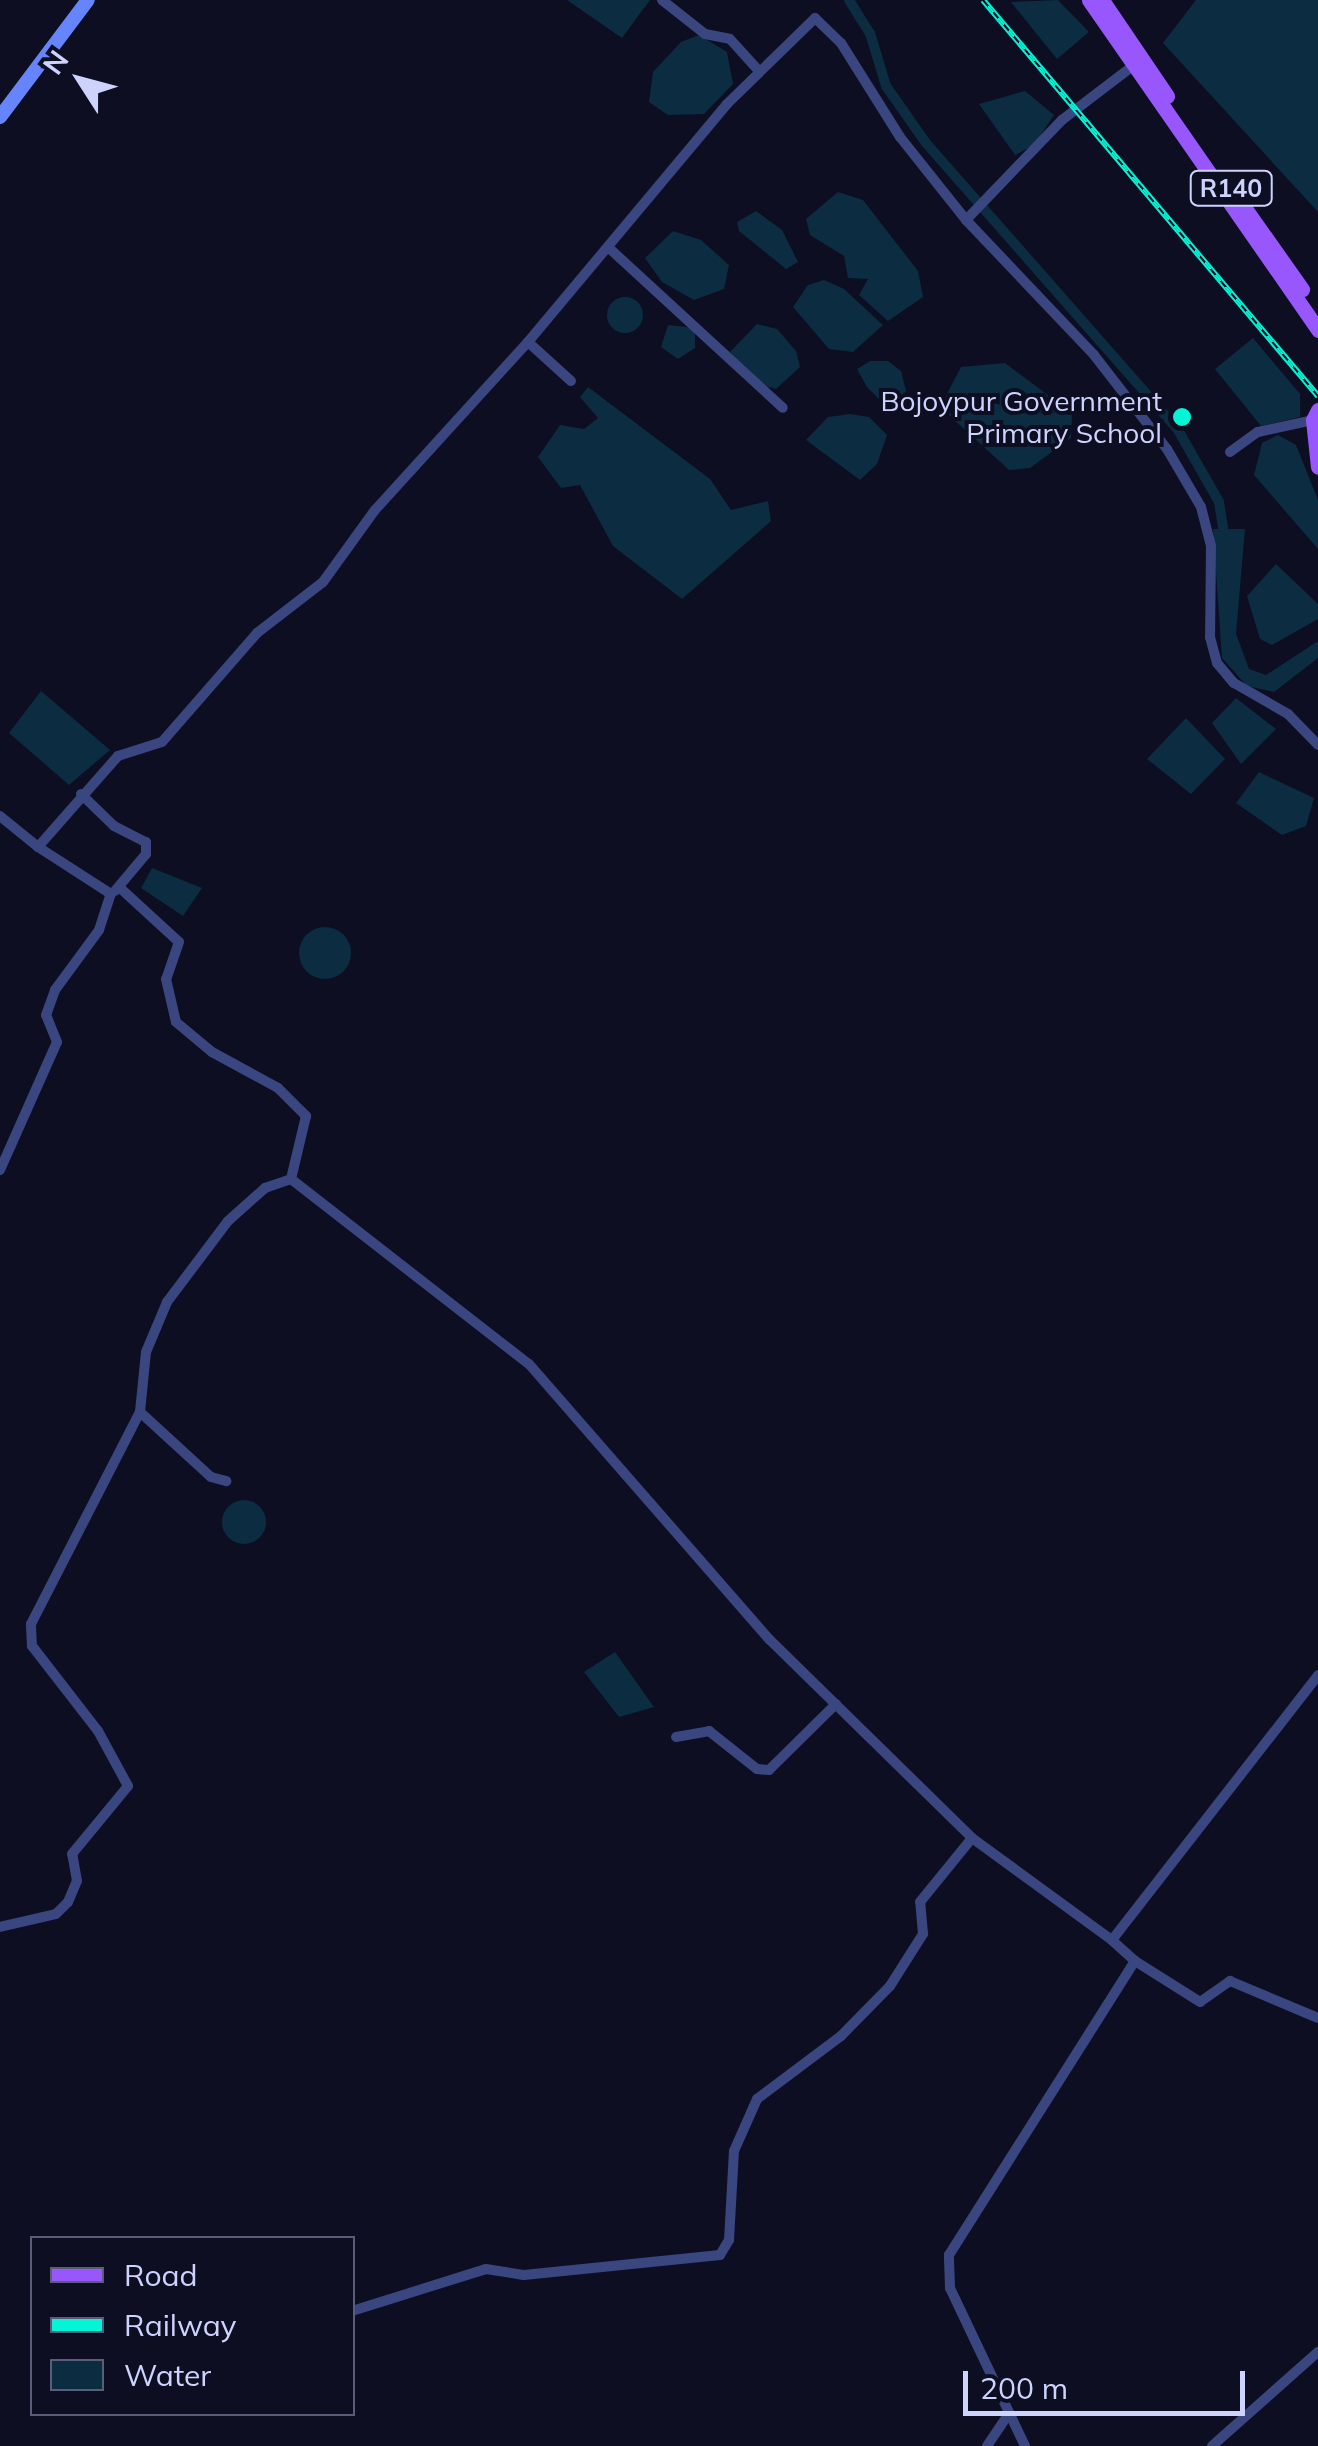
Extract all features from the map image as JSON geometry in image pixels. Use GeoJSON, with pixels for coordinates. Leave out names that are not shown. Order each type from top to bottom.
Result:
{"type":"FeatureCollection","features":[{"type":"Feature","properties":{"kind":"main road"},"geometry":{"type":"LineString","coordinates":[[0,116],[88,0]]}},
{"type":"Feature","properties":{"kind":"main road","name":"R140"},"geometry":{"type":"LineString","coordinates":[[1090,0],[1318,311]]}},
{"type":"Feature","properties":{"kind":"main road","name":"R140"},"geometry":{"type":"LineString","coordinates":[[1107,2],[1139,65],[1188,143],[1318,330]]}},
{"type":"Feature","properties":{"kind":"main road"},"geometry":{"type":"LineString","coordinates":[[1315,415],[1318,467]]}},
{"type":"Feature","properties":{"kind":"street"},"geometry":{"type":"LineString","coordinates":[[662,0],[705,34],[730,39],[759,70]]}},
{"type":"Feature","properties":{"kind":"street"},"geometry":{"type":"LineString","coordinates":[[38,847],[118,756],[162,742],[257,634],[323,582],[375,510],[528,342],[759,70],[809,22],[823,20],[900,137],[968,219],[1084,342],[1167,449],[1200,506],[1211,546],[1210,637],[1217,664],[1234,683],[1288,714],[1318,745]]}},
{"type":"Feature","properties":{"kind":"street"},"geometry":{"type":"LineString","coordinates":[[968,219],[1062,120],[1139,65]]}},
{"type":"Feature","properties":{"kind":"street"},"geometry":{"type":"LineString","coordinates":[[609,248],[783,408]]}},
{"type":"Feature","properties":{"kind":"street"},"geometry":{"type":"LineString","coordinates":[[528,342],[571,381]]}},
{"type":"Feature","properties":{"kind":"street"},"geometry":{"type":"LineString","coordinates":[[1230,452],[1258,432],[1315,415]]}},
{"type":"Feature","properties":{"kind":"street"},"geometry":{"type":"LineString","coordinates":[[0,1170],[58,1042],[46,1015],[55,990],[96,937],[115,891],[146,854],[146,842],[114,826],[81,794]]}},
{"type":"Feature","properties":{"kind":"street"},"geometry":{"type":"LineString","coordinates":[[0,816],[38,847],[115,891],[179,942],[166,980],[176,1022],[212,1052],[278,1088],[306,1116],[291,1179]]}},
{"type":"Feature","properties":{"kind":"street"},"geometry":{"type":"LineString","coordinates":[[0,1927],[56,1914],[68,1902],[77,1881],[72,1854],[127,1790],[98,1731],[32,1646],[30,1634],[140,1412],[146,1352],[167,1302],[228,1221],[265,1188],[291,1179]]}},
{"type":"Feature","properties":{"kind":"street"},"geometry":{"type":"LineString","coordinates":[[291,1179],[529,1364],[602,1441],[770,1640],[972,1838],[1135,1960],[1200,2002],[1230,1982],[1318,2018]]}},
{"type":"Feature","properties":{"kind":"street"},"geometry":{"type":"LineString","coordinates":[[140,1412],[211,1478],[226,1481]]}},
{"type":"Feature","properties":{"kind":"street"},"geometry":{"type":"LineString","coordinates":[[1112,1940],[1318,1675]]}},
{"type":"Feature","properties":{"kind":"street"},"geometry":{"type":"LineString","coordinates":[[676,1737],[709,1731],[764,1771],[836,1704]]}},
{"type":"Feature","properties":{"kind":"street"},"geometry":{"type":"LineString","coordinates":[[355,2310],[486,2269],[524,2275],[720,2255],[729,2240],[734,2151],[757,2099],[841,2036],[890,1986],[923,1934],[920,1902],[972,1838]]}},
{"type":"Feature","properties":{"kind":"street"},"geometry":{"type":"LineString","coordinates":[[1025,2446],[950,2288],[946,2261],[1135,1960]]}},
{"type":"Feature","properties":{"kind":"street"},"geometry":{"type":"LineString","coordinates":[[1212,2446],[1318,2352]]}},
{"type":"Feature","properties":{"kind":"street"},"geometry":{"type":"LineString","coordinates":[[987,2446],[1008,2415]]}},
{"type":"Feature","properties":{"kind":"water"},"geometry":{"type":"Polygon","coordinates":[[[567,0],[650,0],[622,38],[567,0]]]}},
{"type":"Feature","properties":{"kind":"water"},"geometry":{"type":"Polygon","coordinates":[[[1058,0],[1089,32],[1057,59],[1011,2],[1058,0]]]}},
{"type":"Feature","properties":{"kind":"water"},"geometry":{"type":"Polygon","coordinates":[[[1196,0],[1318,0],[1318,212],[1163,43],[1196,0]]]}},
{"type":"Feature","properties":{"kind":"water"},"geometry":{"type":"Polygon","coordinates":[[[699,35],[727,52],[733,84],[704,114],[668,115],[649,102],[653,72],[681,42],[699,35]]]}},
{"type":"Feature","properties":{"kind":"water"},"geometry":{"type":"Polygon","coordinates":[[[1025,91],[1054,115],[1034,145],[1015,155],[979,104],[1025,91]]]}},
{"type":"Feature","properties":{"kind":"water"},"geometry":{"type":"Polygon","coordinates":[[[838,192],[863,200],[918,271],[923,297],[888,321],[859,295],[868,279],[848,278],[844,256],[810,235],[806,219],[838,192]]]}},
{"type":"Feature","properties":{"kind":"water"},"geometry":{"type":"Polygon","coordinates":[[[756,211],[782,230],[798,262],[786,269],[739,231],[737,222],[756,211]]]}},
{"type":"Feature","properties":{"kind":"water"},"geometry":{"type":"Polygon","coordinates":[[[673,231],[701,240],[729,265],[724,289],[694,300],[662,282],[645,258],[673,231]]]}},
{"type":"Feature","properties":{"kind":"water"},"geometry":{"type":"Polygon","coordinates":[[[824,280],[844,289],[883,325],[853,352],[829,349],[793,307],[808,285],[824,280]]]}},
{"type":"Feature","properties":{"kind":"water"},"geometry":{"type":"Polygon","coordinates":[[[625,297],[637,303],[643,315],[637,327],[625,333],[613,327],[607,315],[613,303],[625,297]]]}},
{"type":"Feature","properties":{"kind":"water"},"geometry":{"type":"Polygon","coordinates":[[[757,324],[777,329],[796,351],[800,367],[776,389],[758,384],[730,352],[757,324]]]}},
{"type":"Feature","properties":{"kind":"water"},"geometry":{"type":"Polygon","coordinates":[[[668,325],[695,328],[695,348],[678,359],[661,347],[668,325]]]}},
{"type":"Feature","properties":{"kind":"water"},"geometry":{"type":"Polygon","coordinates":[[[1253,338],[1300,394],[1300,417],[1261,426],[1215,369],[1253,338]]]}},
{"type":"Feature","properties":{"kind":"water"},"geometry":{"type":"Polygon","coordinates":[[[870,361],[888,361],[901,371],[906,391],[897,402],[879,399],[867,387],[857,369],[870,361]]]}},
{"type":"Feature","properties":{"kind":"water"},"geometry":{"type":"Polygon","coordinates":[[[1005,363],[1072,413],[1071,438],[1030,468],[1009,470],[940,407],[961,367],[1005,363]]]}},
{"type":"Feature","properties":{"kind":"water"},"geometry":{"type":"Polygon","coordinates":[[[588,387],[710,479],[731,510],[768,501],[771,521],[682,599],[613,546],[580,485],[561,488],[538,457],[560,425],[584,429],[598,418],[580,397],[588,387]]]}},
{"type":"Feature","properties":{"kind":"water"},"geometry":{"type":"Polygon","coordinates":[[[828,417],[869,417],[887,435],[877,464],[860,480],[806,440],[828,417]]]}},
{"type":"Feature","properties":{"kind":"water"},"geometry":{"type":"Polygon","coordinates":[[[1278,435],[1296,445],[1318,500],[1318,549],[1254,475],[1262,443],[1278,435]]]}},
{"type":"Feature","properties":{"kind":"water"},"geometry":{"type":"Polygon","coordinates":[[[1213,529],[1245,529],[1236,634],[1249,669],[1266,675],[1318,641],[1318,658],[1274,692],[1247,686],[1222,658],[1213,529]]]}},
{"type":"Feature","properties":{"kind":"water"},"geometry":{"type":"Polygon","coordinates":[[[1276,564],[1318,604],[1318,619],[1272,645],[1260,639],[1247,596],[1276,564]]]}},
{"type":"Feature","properties":{"kind":"water"},"geometry":{"type":"Polygon","coordinates":[[[41,691],[110,750],[69,785],[9,733],[41,691]]]}},
{"type":"Feature","properties":{"kind":"water"},"geometry":{"type":"Polygon","coordinates":[[[1236,698],[1276,729],[1241,764],[1212,723],[1236,698]]]}},
{"type":"Feature","properties":{"kind":"water"},"geometry":{"type":"Polygon","coordinates":[[[1186,718],[1225,759],[1191,794],[1147,759],[1186,718]]]}},
{"type":"Feature","properties":{"kind":"water"},"geometry":{"type":"Polygon","coordinates":[[[1259,772],[1314,798],[1306,826],[1282,835],[1236,803],[1259,772]]]}},
{"type":"Feature","properties":{"kind":"water"},"geometry":{"type":"Polygon","coordinates":[[[152,868],[202,888],[183,916],[141,888],[152,868]]]}},
{"type":"Feature","properties":{"kind":"water"},"geometry":{"type":"Polygon","coordinates":[[[325,927],[343,935],[351,953],[343,971],[325,979],[307,971],[299,953],[307,935],[325,927]]]}},
{"type":"Feature","properties":{"kind":"water"},"geometry":{"type":"Polygon","coordinates":[[[244,1500],[259,1507],[266,1522],[259,1537],[244,1544],[229,1537],[222,1522],[229,1507],[244,1500]]]}},
{"type":"Feature","properties":{"kind":"water"},"geometry":{"type":"Polygon","coordinates":[[[615,1652],[654,1707],[619,1717],[584,1672],[615,1652]]]}},
{"type":"Feature","properties":{"kind":"waterway"},"geometry":{"type":"LineString","coordinates":[[849,0],[870,33],[886,86],[926,143],[1178,430],[1219,502],[1225,538]]}},
{"type":"Feature","properties":{"kind":"railway"},"geometry":{"type":"LineString","coordinates":[[983,0],[1318,396]]}},
{"type":"Feature","properties":{"kind":"place","name":"Bojoypur Government Primary School"},"geometry":{"type":"Point","coordinates":[1182,417]}}]}
